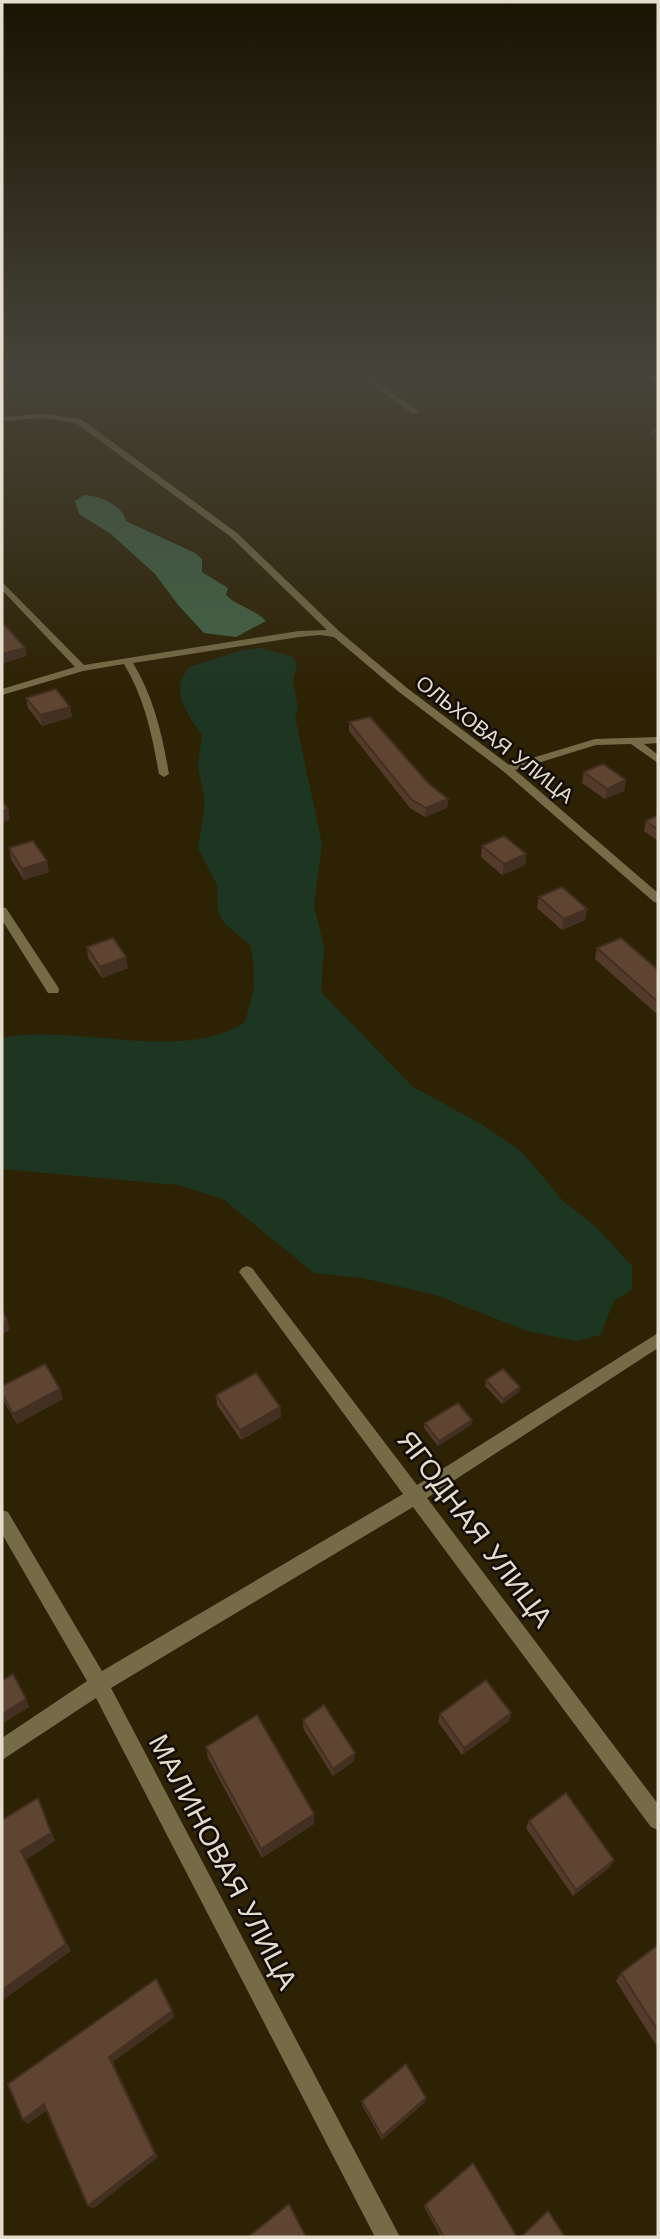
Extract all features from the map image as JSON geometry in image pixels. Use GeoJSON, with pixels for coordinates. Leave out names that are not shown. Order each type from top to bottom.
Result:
{"type":"FeatureCollection","features":[{"type":"Feature","properties":{"kind":"street","name":"ОЛЬХОВАЯ УЛИЦА"},"geometry":{"type":"LineString","coordinates":[[159,480],[234,535],[337,634],[403,690],[507,769],[658,899]]}},
{"type":"Feature","properties":{"kind":"street"},"geometry":{"type":"LineString","coordinates":[[2,585],[82,668]]}},
{"type":"Feature","properties":{"kind":"street"},"geometry":{"type":"LineString","coordinates":[[2,692],[82,668],[126,660],[299,634],[337,634]]}},
{"type":"Feature","properties":{"kind":"street"},"geometry":{"type":"LineString","coordinates":[[126,660],[144,686],[154,713],[164,774]]}},
{"type":"Feature","properties":{"kind":"street"},"geometry":{"type":"LineString","coordinates":[[507,769],[595,742],[658,740]]}},
{"type":"Feature","properties":{"kind":"street"},"geometry":{"type":"LineString","coordinates":[[635,742],[658,760]]}},
{"type":"Feature","properties":{"kind":"street"},"geometry":{"type":"LineString","coordinates":[[2,911],[53,990]]}},
{"type":"Feature","properties":{"kind":"street","name":"ЯГОДНАЯ УЛИЦА"},"geometry":{"type":"LineString","coordinates":[[247,1272],[658,1820]]}},
{"type":"Feature","properties":{"kind":"street"},"geometry":{"type":"LineString","coordinates":[[2,1749],[99,1684],[416,1496],[658,1339]]}},
{"type":"Feature","properties":{"kind":"street","name":"МАЛИНОВАЯ УЛИЦА"},"geometry":{"type":"LineString","coordinates":[[2,1518],[99,1684],[388,2237]]}},
{"type":"Feature","properties":{"kind":"green space"},"geometry":{"type":"Polygon","coordinates":[[[84,495],[109,502],[120,510],[126,521],[195,553],[202,559],[202,572],[228,588],[226,595],[266,621],[236,637],[204,633],[155,574],[111,534],[79,514],[75,501],[84,495]]]}},
{"type":"Feature","properties":{"kind":"green space"},"geometry":{"type":"Polygon","coordinates":[[[260,648],[292,656],[297,664],[293,681],[298,708],[295,717],[322,844],[314,906],[324,946],[321,992],[413,1087],[483,1125],[522,1152],[563,1201],[597,1228],[632,1266],[632,1289],[614,1301],[600,1335],[577,1341],[527,1331],[436,1295],[362,1278],[314,1273],[223,1199],[178,1185],[2,1169],[2,1038],[62,1035],[160,1042],[191,1040],[220,1034],[245,1022],[254,989],[253,959],[250,945],[224,923],[218,911],[217,885],[198,848],[205,803],[198,766],[202,735],[182,702],[180,685],[189,667],[243,650],[260,648]]]}},
{"type":"Feature","properties":{"kind":"building"},"geometry":{"type":"Polygon","coordinates":[[[2,622],[25,648],[2,654],[2,622]]]}},
{"type":"Feature","properties":{"kind":"building"},"geometry":{"type":"Polygon","coordinates":[[[56,689],[70,707],[40,715],[26,698],[56,689]]]}},
{"type":"Feature","properties":{"kind":"building"},"geometry":{"type":"Polygon","coordinates":[[[370,717],[429,784],[448,799],[426,808],[411,799],[349,722],[370,717]]]}},
{"type":"Feature","properties":{"kind":"building"},"geometry":{"type":"Polygon","coordinates":[[[603,764],[626,780],[607,789],[584,772],[603,764]]]}},
{"type":"Feature","properties":{"kind":"building"},"geometry":{"type":"Polygon","coordinates":[[[658,815],[658,830],[646,821],[658,815]]]}},
{"type":"Feature","properties":{"kind":"building"},"geometry":{"type":"Polygon","coordinates":[[[504,836],[526,854],[504,864],[482,846],[504,836]]]}},
{"type":"Feature","properties":{"kind":"building"},"geometry":{"type":"Polygon","coordinates":[[[33,841],[47,861],[22,869],[9,848],[33,841]]]}},
{"type":"Feature","properties":{"kind":"building"},"geometry":{"type":"Polygon","coordinates":[[[562,887],[587,909],[564,919],[539,897],[562,887]]]}},
{"type":"Feature","properties":{"kind":"building"},"geometry":{"type":"Polygon","coordinates":[[[113,938],[126,957],[100,967],[87,947],[113,938]]]}},
{"type":"Feature","properties":{"kind":"building"},"geometry":{"type":"Polygon","coordinates":[[[621,938],[658,970],[658,1002],[597,948],[621,938]]]}},
{"type":"Feature","properties":{"kind":"building"},"geometry":{"type":"Polygon","coordinates":[[[2,1310],[7,1320],[2,1323],[2,1310]]]}},
{"type":"Feature","properties":{"kind":"building"},"geometry":{"type":"Polygon","coordinates":[[[45,1364],[60,1389],[13,1414],[2,1394],[2,1386],[45,1364]]]}},
{"type":"Feature","properties":{"kind":"building"},"geometry":{"type":"Polygon","coordinates":[[[503,1369],[520,1387],[503,1399],[486,1380],[503,1369]]]}},
{"type":"Feature","properties":{"kind":"building"},"geometry":{"type":"Polygon","coordinates":[[[256,1373],[280,1407],[240,1430],[216,1395],[256,1373]]]}},
{"type":"Feature","properties":{"kind":"building"},"geometry":{"type":"Polygon","coordinates":[[[458,1403],[472,1420],[439,1441],[425,1423],[458,1403]]]}},
{"type":"Feature","properties":{"kind":"building"},"geometry":{"type":"Polygon","coordinates":[[[13,1674],[26,1699],[2,1714],[2,1681],[13,1674]]]}},
{"type":"Feature","properties":{"kind":"building"},"geometry":{"type":"Polygon","coordinates":[[[486,1680],[511,1713],[464,1748],[440,1714],[486,1680]]]}},
{"type":"Feature","properties":{"kind":"building"},"geometry":{"type":"Polygon","coordinates":[[[324,1705],[355,1753],[333,1769],[303,1720],[324,1705]]]}},
{"type":"Feature","properties":{"kind":"building"},"geometry":{"type":"Polygon","coordinates":[[[257,1715],[314,1814],[261,1849],[206,1747],[257,1715]]]}},
{"type":"Feature","properties":{"kind":"building"},"geometry":{"type":"Polygon","coordinates":[[[566,1793],[614,1860],[576,1890],[529,1821],[566,1793]]]}},
{"type":"Feature","properties":{"kind":"building"},"geometry":{"type":"Polygon","coordinates":[[[38,1798],[51,1833],[21,1851],[66,1944],[2,1990],[2,1820],[38,1798]]]}},
{"type":"Feature","properties":{"kind":"building"},"geometry":{"type":"Polygon","coordinates":[[[658,1945],[658,2031],[621,1973],[658,1945]]]}},
{"type":"Feature","properties":{"kind":"building"},"geometry":{"type":"Polygon","coordinates":[[[156,1979],[172,2011],[109,2057],[155,2154],[88,2206],[44,2104],[23,2120],[8,2084],[156,1979]]]}},
{"type":"Feature","properties":{"kind":"building"},"geometry":{"type":"Polygon","coordinates":[[[406,2064],[426,2098],[382,2136],[362,2101],[406,2064]]]}},
{"type":"Feature","properties":{"kind":"building"},"geometry":{"type":"Polygon","coordinates":[[[473,2163],[517,2237],[444,2237],[425,2205],[473,2163]]]}},
{"type":"Feature","properties":{"kind":"building"},"geometry":{"type":"Polygon","coordinates":[[[289,2204],[306,2237],[248,2237],[289,2204]]]}},
{"type":"Feature","properties":{"kind":"building"},"geometry":{"type":"Polygon","coordinates":[[[548,2211],[565,2237],[521,2237],[548,2211]]]}}]}
